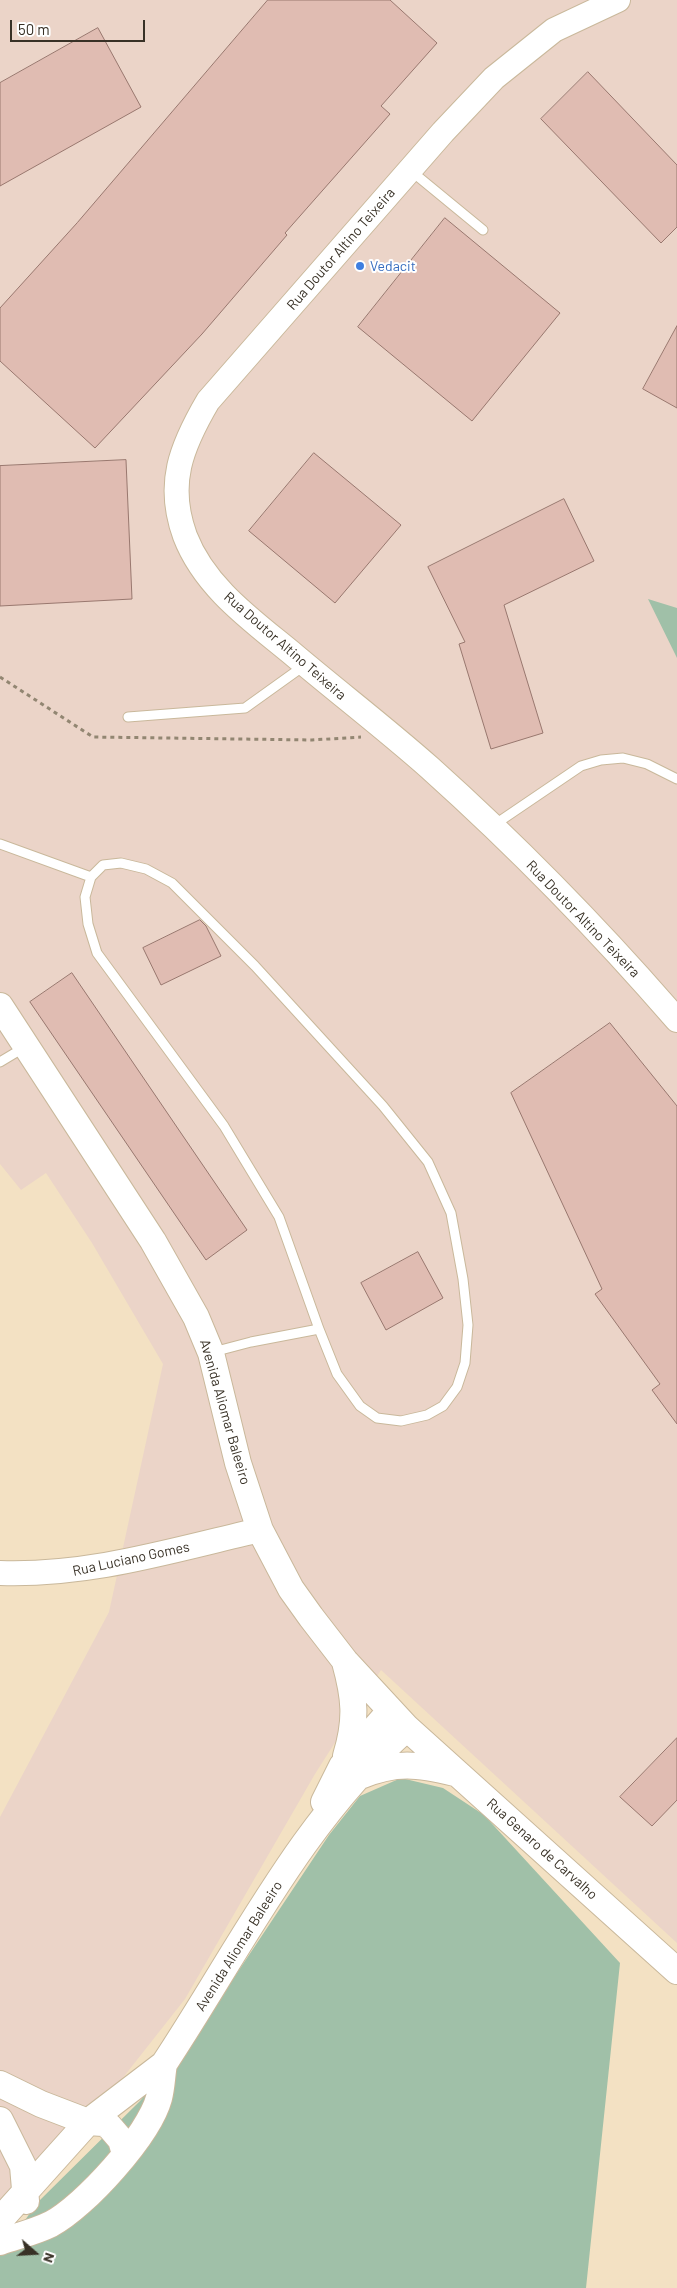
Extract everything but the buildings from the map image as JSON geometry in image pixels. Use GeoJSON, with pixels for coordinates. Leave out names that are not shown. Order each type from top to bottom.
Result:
{"type":"FeatureCollection","features":[{"type":"Feature","properties":{"kind":"main road","name":"Avenida Aliomar Baleeiro"},"geometry":{"type":"LineString","coordinates":[[0,1006],[176,1280],[196,1317],[211,1353],[238,1463],[260,1530],[291,1589],[345,1661],[398,1720],[351,1771],[164,2064],[88,2122],[0,2220]]}},
{"type":"Feature","properties":{"kind":"main road"},"geometry":{"type":"LineString","coordinates":[[345,1661],[350,1680],[355,1719],[351,1771],[397,1765],[429,1767],[456,1773]]}},
{"type":"Feature","properties":{"kind":"main road","name":"Rua Genaro de Carvalho"},"geometry":{"type":"LineString","coordinates":[[398,1720],[677,1971]]}},
{"type":"Feature","properties":{"kind":"main road","name":"Avenida Aliomar Baleeiro"},"geometry":{"type":"LineString","coordinates":[[0,2242],[51,2224],[82,2200],[126,2154],[147,2126],[159,2098],[164,2064]]}},
{"type":"Feature","properties":{"kind":"main road"},"geometry":{"type":"LineString","coordinates":[[0,2084],[41,2104],[88,2122],[109,2126],[121,2140],[126,2154]]}},
{"type":"Feature","properties":{"kind":"main road"},"geometry":{"type":"LineString","coordinates":[[0,2120],[19,2154],[27,2188],[26,2203],[30,2212],[51,2224]]}},
{"type":"Feature","properties":{"kind":"street","name":"Rua Doutor Altino Teixeira"},"geometry":{"type":"LineString","coordinates":[[618,0],[554,30],[523,52],[494,78],[410,170],[208,401],[190,432],[177,469],[176,504],[186,537],[203,570],[232,604],[429,768],[550,880],[677,1020]]}},
{"type":"Feature","properties":{"kind":"street","name":"Rua Luciano Gomes"},"geometry":{"type":"LineString","coordinates":[[0,1573],[34,1574],[93,1569],[260,1530]]}},
{"type":"Feature","properties":{"kind":"lane"},"geometry":{"type":"LineString","coordinates":[[410,170],[483,230]]}},
{"type":"Feature","properties":{"kind":"lane"},"geometry":{"type":"LineString","coordinates":[[128,717],[244,708],[305,664]]}},
{"type":"Feature","properties":{"kind":"lane"},"geometry":{"type":"LineString","coordinates":[[492,826],[582,766],[601,760],[623,758],[647,764],[677,779]]}},
{"type":"Feature","properties":{"kind":"lane"},"geometry":{"type":"LineString","coordinates":[[0,844],[91,877]]}},
{"type":"Feature","properties":{"kind":"lane"},"geometry":{"type":"LineString","coordinates":[[121,863],[146,869],[172,883],[255,966],[383,1106],[428,1162],[452,1213],[468,1325],[465,1363],[457,1387],[443,1406],[427,1415],[401,1421],[377,1418],[360,1406],[337,1374],[320,1329],[279,1217],[224,1126],[97,953],[88,924],[84,897],[91,877],[103,865],[121,863]]}},
{"type":"Feature","properties":{"kind":"lane"},"geometry":{"type":"LineString","coordinates":[[0,1062],[25,1047]]}},
{"type":"Feature","properties":{"kind":"lane"},"geometry":{"type":"LineString","coordinates":[[211,1353],[251,1342],[320,1329]]}},
{"type":"Feature","properties":{"kind":"path"},"geometry":{"type":"LineString","coordinates":[[0,677],[93,736],[312,740],[361,737],[383,729]]}},
{"type":"Feature","properties":{"kind":"shaded area"},"geometry":{"type":"Polygon","coordinates":[[[0,0],[677,0],[677,1943],[381,1670],[315,1774],[185,1999],[88,2122],[0,2228],[0,1817],[109,1612],[163,1364],[92,1243],[46,1173],[21,1190],[0,1164],[0,0]]]}},
{"type":"Feature","properties":{"kind":"green space"},"geometry":{"type":"Polygon","coordinates":[[[648,599],[677,608],[677,658],[648,599]]]}},
{"type":"Feature","properties":{"kind":"green space"},"geometry":{"type":"Polygon","coordinates":[[[401,1778],[443,1788],[484,1815],[620,1963],[586,2288],[0,2288],[0,2255],[38,2202],[140,2101],[199,2030],[329,1835],[360,1796],[401,1778]]]}},
{"type":"Feature","properties":{"kind":"place","name":"Vedacit"},"geometry":{"type":"Point","coordinates":[360,266]}}]}
